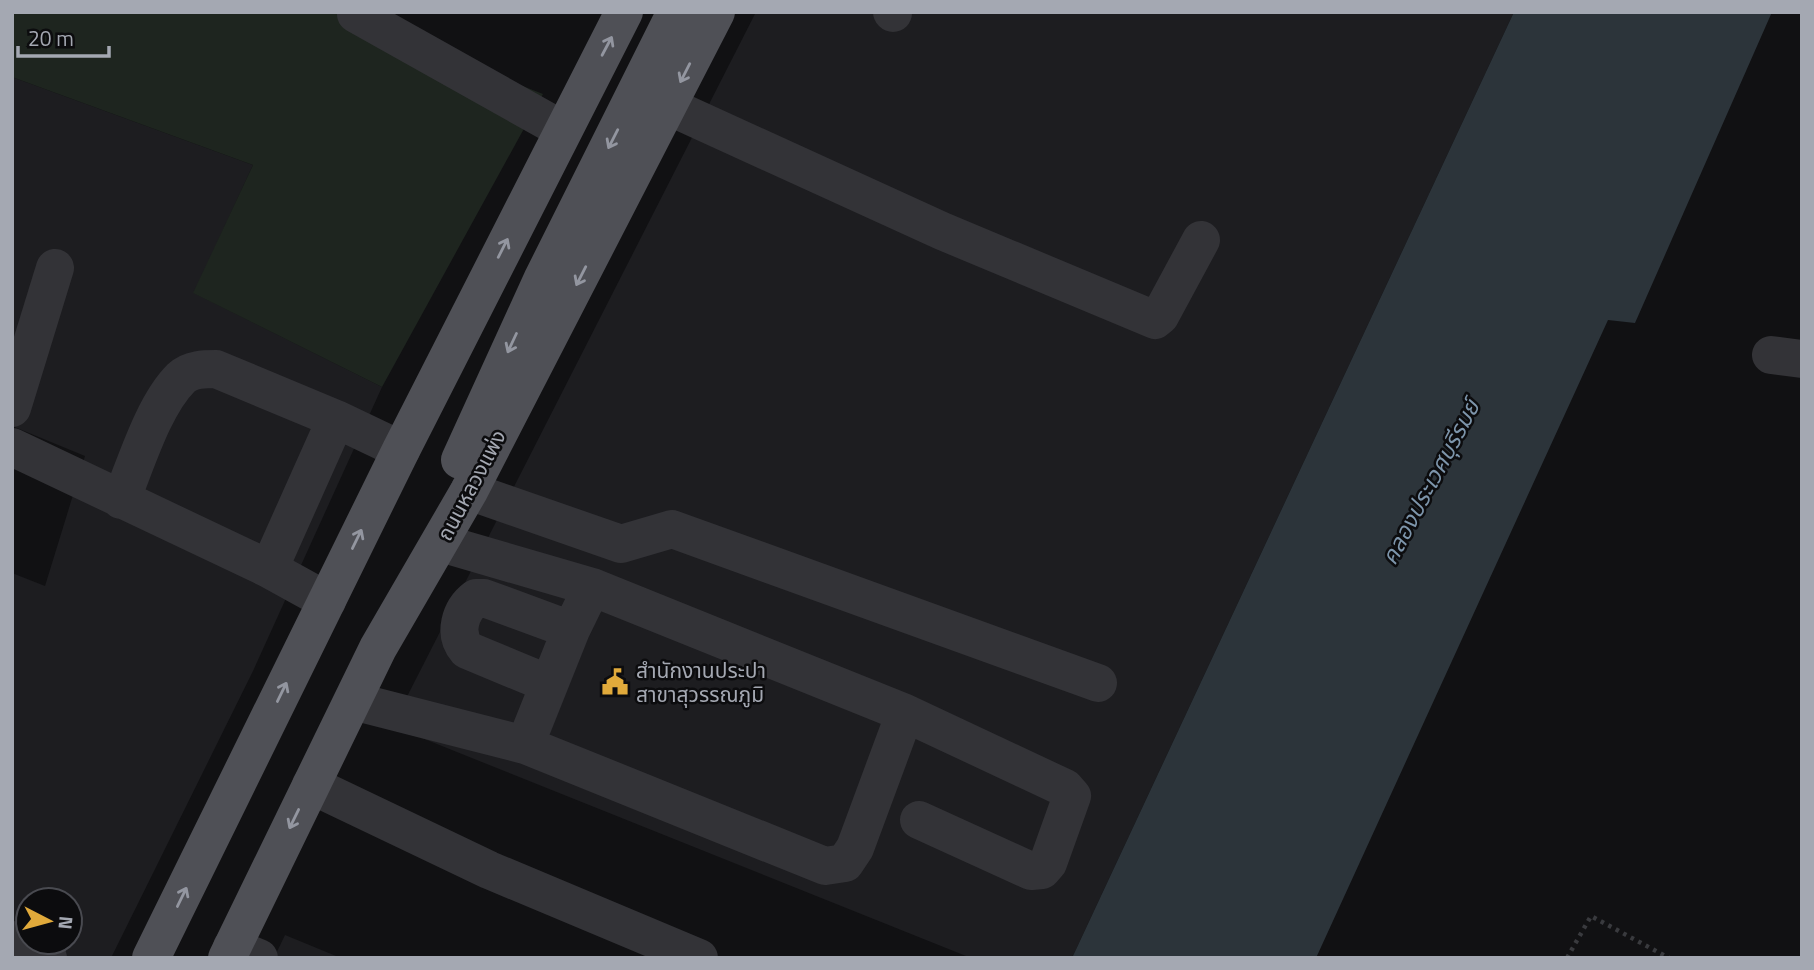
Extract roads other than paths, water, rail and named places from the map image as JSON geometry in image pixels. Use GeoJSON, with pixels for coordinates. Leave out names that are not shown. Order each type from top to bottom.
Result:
{"type":"FeatureCollection","features":[{"type":"Feature","properties":{"kind":"main road"},"geometry":{"type":"LineString","coordinates":[[152,958],[401,450],[624,12]]}},
{"type":"Feature","properties":{"kind":"main road"},"geometry":{"type":"LineString","coordinates":[[378,648],[508,351],[676,12]]}},
{"type":"Feature","properties":{"kind":"main road","name":"ถนนหลวงแพ่ง"},"geometry":{"type":"LineString","coordinates":[[239,954],[311,785],[378,648],[470,491],[716,12]]}},
{"type":"Feature","properties":{"kind":"lane"},"geometry":{"type":"LineString","coordinates":[[356,13],[563,130]]}},
{"type":"Feature","properties":{"kind":"lane"},"geometry":{"type":"LineString","coordinates":[[668,106],[942,231],[1155,320],[1160,316],[1201,240]]}},
{"type":"Feature","properties":{"kind":"lane"},"geometry":{"type":"LineString","coordinates":[[12,408],[55,268]]}},
{"type":"Feature","properties":{"kind":"lane"},"geometry":{"type":"LineString","coordinates":[[121,500],[158,414],[182,377],[200,369],[216,369],[336,419],[401,450]]}},
{"type":"Feature","properties":{"kind":"lane"},"geometry":{"type":"LineString","coordinates":[[269,569],[336,419]]}},
{"type":"Feature","properties":{"kind":"lane"},"geometry":{"type":"LineString","coordinates":[[12,447],[269,569],[327,601]]}},
{"type":"Feature","properties":{"kind":"lane"},"geometry":{"type":"LineString","coordinates":[[470,491],[621,544],[672,529],[1098,683]]}},
{"type":"Feature","properties":{"kind":"lane"},"geometry":{"type":"LineString","coordinates":[[441,543],[592,587],[905,713],[1065,788],[1072,796],[1048,863],[1042,870],[1031,870],[919,820]]}},
{"type":"Feature","properties":{"kind":"lane"},"geometry":{"type":"LineString","coordinates":[[525,745],[571,630],[592,587]]}},
{"type":"Feature","properties":{"kind":"lane"},"geometry":{"type":"LineString","coordinates":[[549,684],[467,650],[461,643],[459,633],[464,611],[475,598],[484,598],[571,630]]}},
{"type":"Feature","properties":{"kind":"lane"},"geometry":{"type":"LineString","coordinates":[[353,701],[525,745],[825,866],[845,863],[855,848],[905,713]]}},
{"type":"Feature","properties":{"kind":"lane"},"geometry":{"type":"LineString","coordinates":[[311,785],[489,870],[699,958]]}},
{"type":"Feature","properties":{"kind":"lane"},"geometry":{"type":"LineString","coordinates":[[12,940],[48,958]]}},
{"type":"Feature","properties":{"kind":"water","name":"คลองประเวศบุรีรมย์"},"geometry":{"type":"Polygon","coordinates":[[[1514,12],[1772,12],[1635,323],[1608,320],[1316,958],[1072,958],[1514,12]]]}},
{"type":"Feature","properties":{"kind":"place","name":"สำนักงานประปา สาขาสุวรรณภูมิ"},"geometry":{"type":"Point","coordinates":[615,682]}}]}
